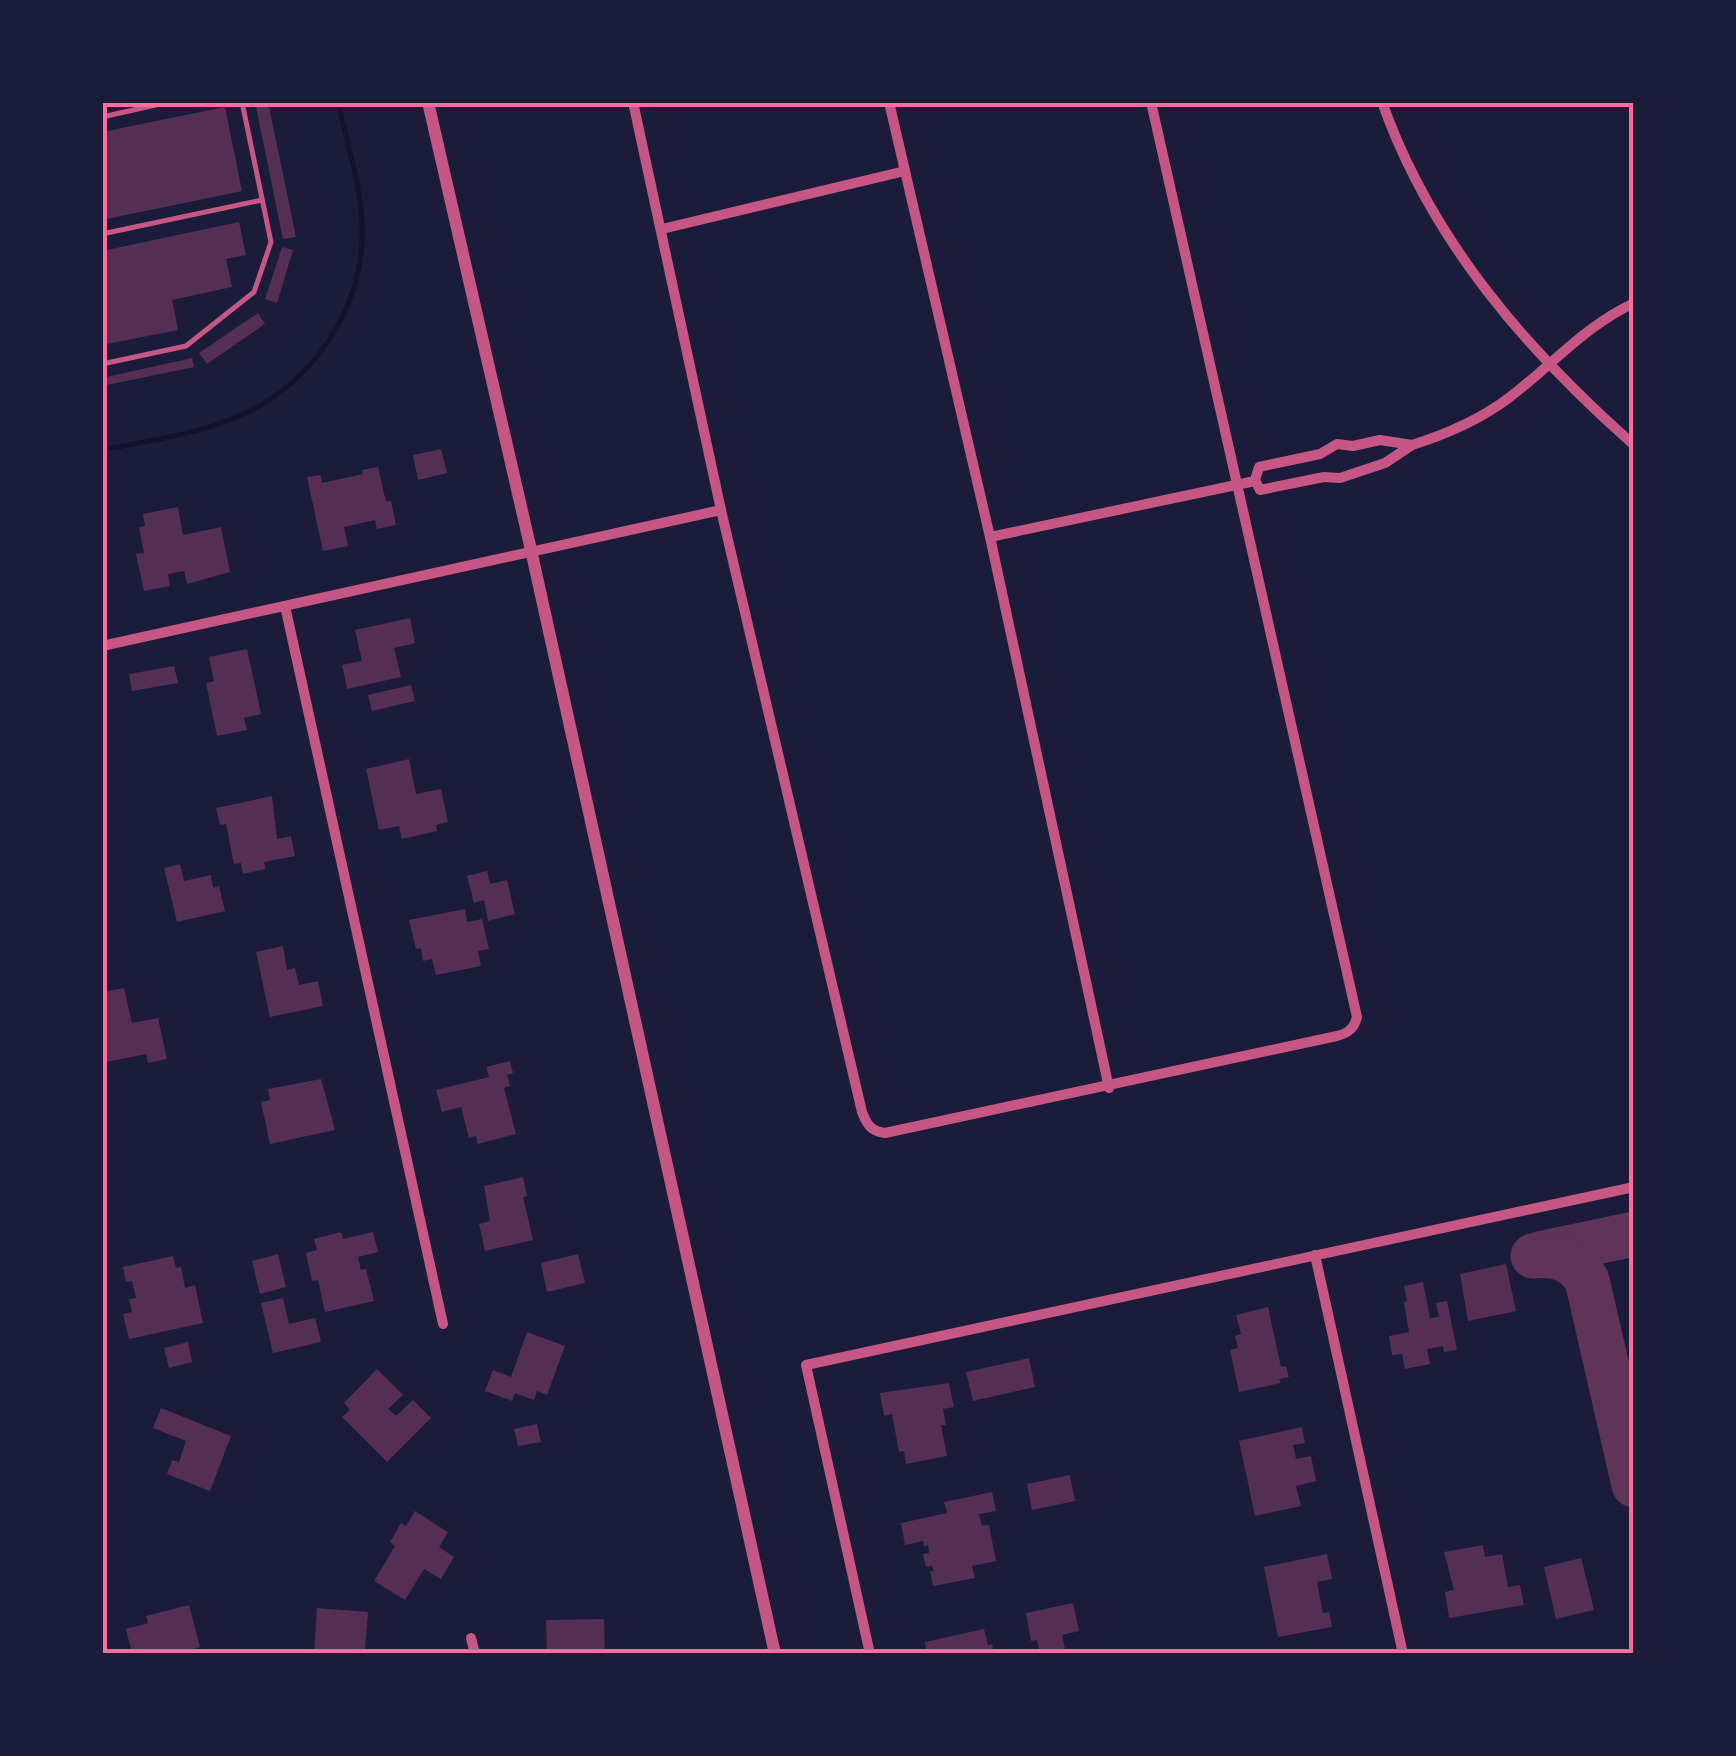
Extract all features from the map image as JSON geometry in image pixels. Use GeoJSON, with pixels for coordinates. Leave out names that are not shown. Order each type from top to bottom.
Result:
{"type":"FeatureCollection","features":[{"type":"Feature","properties":{"kind":"street"},"geometry":{"type":"LineString","coordinates":[[428,102],[532,550],[776,1654]]}},
{"type":"Feature","properties":{"kind":"street"},"geometry":{"type":"LineString","coordinates":[[634,102],[721,510],[862,1112],[876,1132],[886,1133],[1337,1036],[1348,1033],[1355,1025],[1151,102]]}},
{"type":"Feature","properties":{"kind":"street"},"geometry":{"type":"LineString","coordinates":[[889,102],[990,537],[1109,1088]]}},
{"type":"Feature","properties":{"kind":"street"},"geometry":{"type":"LineString","coordinates":[[1382,102],[1393,133],[1458,252],[1498,309],[1548,364],[1634,445]]}},
{"type":"Feature","properties":{"kind":"street"},"geometry":{"type":"LineString","coordinates":[[662,229],[905,171]]}},
{"type":"Feature","properties":{"kind":"street"},"geometry":{"type":"LineString","coordinates":[[1412,445],[1380,440],[1352,446],[1337,444],[1320,454],[1259,467],[1255,482],[1260,490],[1324,477],[1340,478],[1385,463],[1412,445],[1492,410],[1588,329],[1634,303]]}},
{"type":"Feature","properties":{"kind":"street"},"geometry":{"type":"LineString","coordinates":[[1320,454],[1324,477]]}},
{"type":"Feature","properties":{"kind":"street"},"geometry":{"type":"LineString","coordinates":[[990,537],[1255,482]]}},
{"type":"Feature","properties":{"kind":"street"},"geometry":{"type":"LineString","coordinates":[[102,646],[721,510]]}},
{"type":"Feature","properties":{"kind":"street"},"geometry":{"type":"LineString","coordinates":[[285,606],[443,1324]]}},
{"type":"Feature","properties":{"kind":"street"},"geometry":{"type":"LineString","coordinates":[[870,1654],[806,1364],[1634,1187]]}},
{"type":"Feature","properties":{"kind":"street"},"geometry":{"type":"LineString","coordinates":[[1315,1256],[1402,1654]]}},
{"type":"Feature","properties":{"kind":"street"},"geometry":{"type":"LineString","coordinates":[[471,1638],[474,1654]]}},
{"type":"Feature","properties":{"kind":"lane"},"geometry":{"type":"LineString","coordinates":[[102,117],[169,102]]}},
{"type":"Feature","properties":{"kind":"lane"},"geometry":{"type":"LineString","coordinates":[[102,364],[186,346],[254,292],[271,242],[242,102]]}},
{"type":"Feature","properties":{"kind":"lane"},"geometry":{"type":"LineString","coordinates":[[102,234],[262,200]]}},
{"type":"Feature","properties":{"kind":"building"},"geometry":{"type":"Polygon","coordinates":[[[255,102],[268,102],[296,237],[283,239],[255,102]]]}},
{"type":"Feature","properties":{"kind":"building"},"geometry":{"type":"Polygon","coordinates":[[[225,107],[242,191],[102,220],[102,132],[225,107]]]}},
{"type":"Feature","properties":{"kind":"building"},"geometry":{"type":"Polygon","coordinates":[[[239,222],[246,255],[226,259],[232,287],[172,300],[178,330],[102,345],[102,251],[239,222]]]}},
{"type":"Feature","properties":{"kind":"building"},"geometry":{"type":"Polygon","coordinates":[[[282,247],[293,250],[277,303],[265,299],[282,247]]]}},
{"type":"Feature","properties":{"kind":"building"},"geometry":{"type":"Polygon","coordinates":[[[258,313],[265,324],[207,364],[199,353],[258,313]]]}},
{"type":"Feature","properties":{"kind":"building"},"geometry":{"type":"Polygon","coordinates":[[[192,358],[194,367],[102,386],[102,378],[192,358]]]}},
{"type":"Feature","properties":{"kind":"building"},"geometry":{"type":"Polygon","coordinates":[[[441,449],[447,473],[418,480],[413,455],[441,449]]]}},
{"type":"Feature","properties":{"kind":"building"},"geometry":{"type":"Polygon","coordinates":[[[378,467],[396,525],[377,529],[375,520],[344,527],[348,546],[323,551],[307,477],[321,475],[322,483],[378,467]]]}},
{"type":"Feature","properties":{"kind":"building"},"geometry":{"type":"Polygon","coordinates":[[[178,507],[183,535],[221,527],[230,572],[187,584],[184,571],[168,574],[170,586],[144,591],[136,554],[144,553],[139,527],[145,526],[143,514],[178,507]]]}},
{"type":"Feature","properties":{"kind":"building"},"geometry":{"type":"Polygon","coordinates":[[[410,618],[415,643],[394,648],[401,677],[347,689],[342,665],[362,661],[355,630],[410,618]]]}},
{"type":"Feature","properties":{"kind":"building"},"geometry":{"type":"Polygon","coordinates":[[[247,649],[261,714],[244,718],[247,730],[217,736],[206,683],[214,681],[209,657],[247,649]]]}},
{"type":"Feature","properties":{"kind":"building"},"geometry":{"type":"Polygon","coordinates":[[[174,666],[178,683],[132,691],[129,674],[174,666]]]}},
{"type":"Feature","properties":{"kind":"building"},"geometry":{"type":"Polygon","coordinates":[[[411,685],[415,701],[372,711],[368,695],[411,685]]]}},
{"type":"Feature","properties":{"kind":"building"},"geometry":{"type":"Polygon","coordinates":[[[409,759],[416,794],[441,789],[448,822],[436,825],[437,831],[402,839],[399,826],[379,830],[366,769],[409,759]]]}},
{"type":"Feature","properties":{"kind":"building"},"geometry":{"type":"Polygon","coordinates":[[[272,796],[277,839],[291,836],[295,856],[264,862],[266,869],[243,874],[241,863],[234,864],[226,824],[220,825],[216,808],[272,796]]]}},
{"type":"Feature","properties":{"kind":"building"},"geometry":{"type":"Polygon","coordinates":[[[180,864],[184,881],[211,875],[213,888],[219,886],[225,911],[177,922],[164,868],[180,864]]]}},
{"type":"Feature","properties":{"kind":"building"},"geometry":{"type":"Polygon","coordinates":[[[487,871],[490,884],[507,880],[515,914],[488,921],[484,900],[474,903],[467,876],[487,871]]]}},
{"type":"Feature","properties":{"kind":"building"},"geometry":{"type":"Polygon","coordinates":[[[465,909],[467,922],[482,919],[489,949],[478,951],[481,966],[436,975],[432,959],[423,961],[421,948],[416,949],[409,920],[465,909]]]}},
{"type":"Feature","properties":{"kind":"building"},"geometry":{"type":"Polygon","coordinates":[[[283,946],[287,970],[295,968],[299,985],[318,981],[323,1006],[270,1017],[256,952],[283,946]]]}},
{"type":"Feature","properties":{"kind":"building"},"geometry":{"type":"Polygon","coordinates":[[[124,988],[132,1023],[158,1018],[167,1059],[148,1063],[146,1054],[102,1063],[102,992],[124,988]]]}},
{"type":"Feature","properties":{"kind":"building"},"geometry":{"type":"Polygon","coordinates":[[[510,1061],[513,1073],[507,1075],[510,1086],[504,1088],[516,1134],[478,1144],[476,1136],[469,1138],[461,1107],[442,1112],[436,1090],[489,1077],[486,1067],[510,1061]]]}},
{"type":"Feature","properties":{"kind":"building"},"geometry":{"type":"Polygon","coordinates":[[[321,1079],[335,1130],[270,1144],[261,1102],[270,1100],[268,1089],[321,1079]]]}},
{"type":"Feature","properties":{"kind":"building"},"geometry":{"type":"Polygon","coordinates":[[[523,1177],[527,1196],[523,1197],[533,1240],[485,1251],[479,1224],[490,1221],[484,1186],[523,1177]]]}},
{"type":"Feature","properties":{"kind":"building"},"geometry":{"type":"Polygon","coordinates":[[[341,1232],[343,1239],[373,1232],[378,1252],[358,1257],[361,1270],[366,1269],[374,1301],[325,1312],[318,1280],[312,1281],[306,1253],[317,1250],[314,1239],[341,1232]]]}},
{"type":"Feature","properties":{"kind":"building"},"geometry":{"type":"Polygon","coordinates":[[[278,1254],[286,1287],[260,1294],[252,1261],[278,1254]]]}},
{"type":"Feature","properties":{"kind":"building"},"geometry":{"type":"Polygon","coordinates":[[[578,1254],[585,1283],[547,1292],[541,1263],[578,1254]]]}},
{"type":"Feature","properties":{"kind":"building"},"geometry":{"type":"Polygon","coordinates":[[[173,1256],[176,1268],[181,1267],[185,1288],[195,1285],[203,1323],[129,1339],[123,1314],[132,1312],[129,1299],[136,1298],[132,1281],[126,1282],[123,1267],[173,1256]]]}},
{"type":"Feature","properties":{"kind":"building"},"geometry":{"type":"Polygon","coordinates":[[[1506,1264],[1516,1311],[1468,1321],[1460,1274],[1506,1264]]]}},
{"type":"Feature","properties":{"kind":"building"},"geometry":{"type":"Polygon","coordinates":[[[1423,1282],[1430,1318],[1439,1317],[1436,1303],[1447,1301],[1457,1350],[1444,1352],[1443,1346],[1427,1349],[1430,1364],[1405,1369],[1402,1354],[1392,1355],[1389,1336],[1409,1332],[1404,1286],[1423,1282]]]}},
{"type":"Feature","properties":{"kind":"building"},"geometry":{"type":"Polygon","coordinates":[[[283,1298],[289,1324],[315,1318],[321,1342],[273,1353],[261,1303],[283,1298]]]}},
{"type":"Feature","properties":{"kind":"building"},"geometry":{"type":"Polygon","coordinates":[[[1268,1307],[1281,1367],[1286,1366],[1289,1377],[1279,1379],[1281,1383],[1239,1392],[1230,1350],[1238,1348],[1235,1336],[1241,1334],[1236,1315],[1268,1307]]]}},
{"type":"Feature","properties":{"kind":"building"},"geometry":{"type":"Polygon","coordinates":[[[527,1332],[565,1346],[547,1395],[537,1391],[534,1400],[515,1393],[512,1401],[485,1391],[493,1370],[511,1377],[527,1332]]]}},
{"type":"Feature","properties":{"kind":"building"},"geometry":{"type":"Polygon","coordinates":[[[188,1342],[192,1362],[169,1368],[164,1348],[188,1342]]]}},
{"type":"Feature","properties":{"kind":"building"},"geometry":{"type":"Polygon","coordinates":[[[1029,1358],[1035,1387],[973,1401],[966,1372],[1029,1358]]]}},
{"type":"Feature","properties":{"kind":"building"},"geometry":{"type":"Polygon","coordinates":[[[377,1369],[403,1395],[388,1409],[396,1416],[413,1400],[431,1418],[387,1462],[342,1417],[350,1410],[344,1403],[377,1369]]]}},
{"type":"Feature","properties":{"kind":"building"},"geometry":{"type":"Polygon","coordinates":[[[949,1383],[954,1407],[943,1409],[946,1425],[941,1425],[947,1456],[906,1464],[904,1451],[899,1452],[892,1414],[884,1416],[880,1393],[949,1383]]]}},
{"type":"Feature","properties":{"kind":"building"},"geometry":{"type":"Polygon","coordinates":[[[161,1408],[231,1436],[210,1491],[167,1474],[172,1460],[179,1462],[186,1441],[153,1428],[161,1408]]]}},
{"type":"Feature","properties":{"kind":"building"},"geometry":{"type":"Polygon","coordinates":[[[537,1424],[541,1442],[518,1446],[514,1429],[537,1424]]]}},
{"type":"Feature","properties":{"kind":"building"},"geometry":{"type":"Polygon","coordinates":[[[1302,1427],[1305,1443],[1293,1445],[1296,1459],[1311,1456],[1316,1481],[1296,1486],[1301,1506],[1255,1516],[1239,1441],[1302,1427]]]}},
{"type":"Feature","properties":{"kind":"building"},"geometry":{"type":"Polygon","coordinates":[[[1070,1475],[1075,1501],[1032,1510],[1027,1484],[1070,1475]]]}},
{"type":"Feature","properties":{"kind":"building"},"geometry":{"type":"Polygon","coordinates":[[[992,1492],[996,1511],[979,1514],[982,1526],[989,1525],[996,1561],[972,1566],[975,1578],[933,1586],[930,1571],[934,1571],[932,1566],[926,1567],[923,1554],[929,1553],[928,1545],[924,1546],[923,1541],[905,1545],[901,1523],[947,1513],[944,1502],[992,1492]]]}},
{"type":"Feature","properties":{"kind":"building"},"geometry":{"type":"Polygon","coordinates":[[[415,1511],[448,1532],[439,1547],[454,1557],[441,1579],[424,1569],[405,1600],[374,1581],[395,1546],[390,1542],[401,1523],[406,1526],[415,1511]]]}},
{"type":"Feature","properties":{"kind":"building"},"geometry":{"type":"Polygon","coordinates":[[[1483,1545],[1485,1557],[1502,1554],[1508,1587],[1520,1585],[1524,1605],[1449,1618],[1445,1592],[1454,1590],[1444,1552],[1483,1545]]]}},
{"type":"Feature","properties":{"kind":"building"},"geometry":{"type":"Polygon","coordinates":[[[1327,1554],[1332,1579],[1317,1582],[1323,1613],[1329,1612],[1332,1627],[1278,1637],[1264,1567],[1327,1554]]]}},
{"type":"Feature","properties":{"kind":"building"},"geometry":{"type":"Polygon","coordinates":[[[1581,1558],[1594,1610],[1556,1619],[1544,1567],[1581,1558]]]}},
{"type":"Feature","properties":{"kind":"building"},"geometry":{"type":"Polygon","coordinates":[[[1073,1603],[1079,1631],[1062,1635],[1066,1654],[1040,1654],[1037,1640],[1031,1641],[1026,1613],[1073,1603]]]}},
{"type":"Feature","properties":{"kind":"building"},"geometry":{"type":"Polygon","coordinates":[[[189,1605],[200,1647],[190,1650],[191,1654],[132,1654],[126,1629],[148,1623],[146,1616],[189,1605]]]}},
{"type":"Feature","properties":{"kind":"building"},"geometry":{"type":"Polygon","coordinates":[[[317,1608],[368,1612],[365,1650],[375,1654],[314,1654],[317,1608]]]}},
{"type":"Feature","properties":{"kind":"building"},"geometry":{"type":"Polygon","coordinates":[[[604,1619],[605,1654],[547,1654],[546,1620],[604,1619]]]}},
{"type":"Feature","properties":{"kind":"building"},"geometry":{"type":"Polygon","coordinates":[[[984,1629],[994,1654],[927,1654],[925,1642],[984,1629]]]}},
{"type":"Feature","properties":{"kind":"waterway"},"geometry":{"type":"LineString","coordinates":[[102,450],[187,433],[237,417],[289,385],[330,339],[355,284],[361,254],[359,193],[338,102]]}},
{"type":"Feature","properties":{"kind":"taxiway"},"geometry":{"type":"LineString","coordinates":[[1539,1254],[1634,1234]]}},
{"type":"Feature","properties":{"kind":"taxiway"},"geometry":{"type":"LineString","coordinates":[[1533,1256],[1564,1259],[1587,1280],[1634,1485]]}}]}
